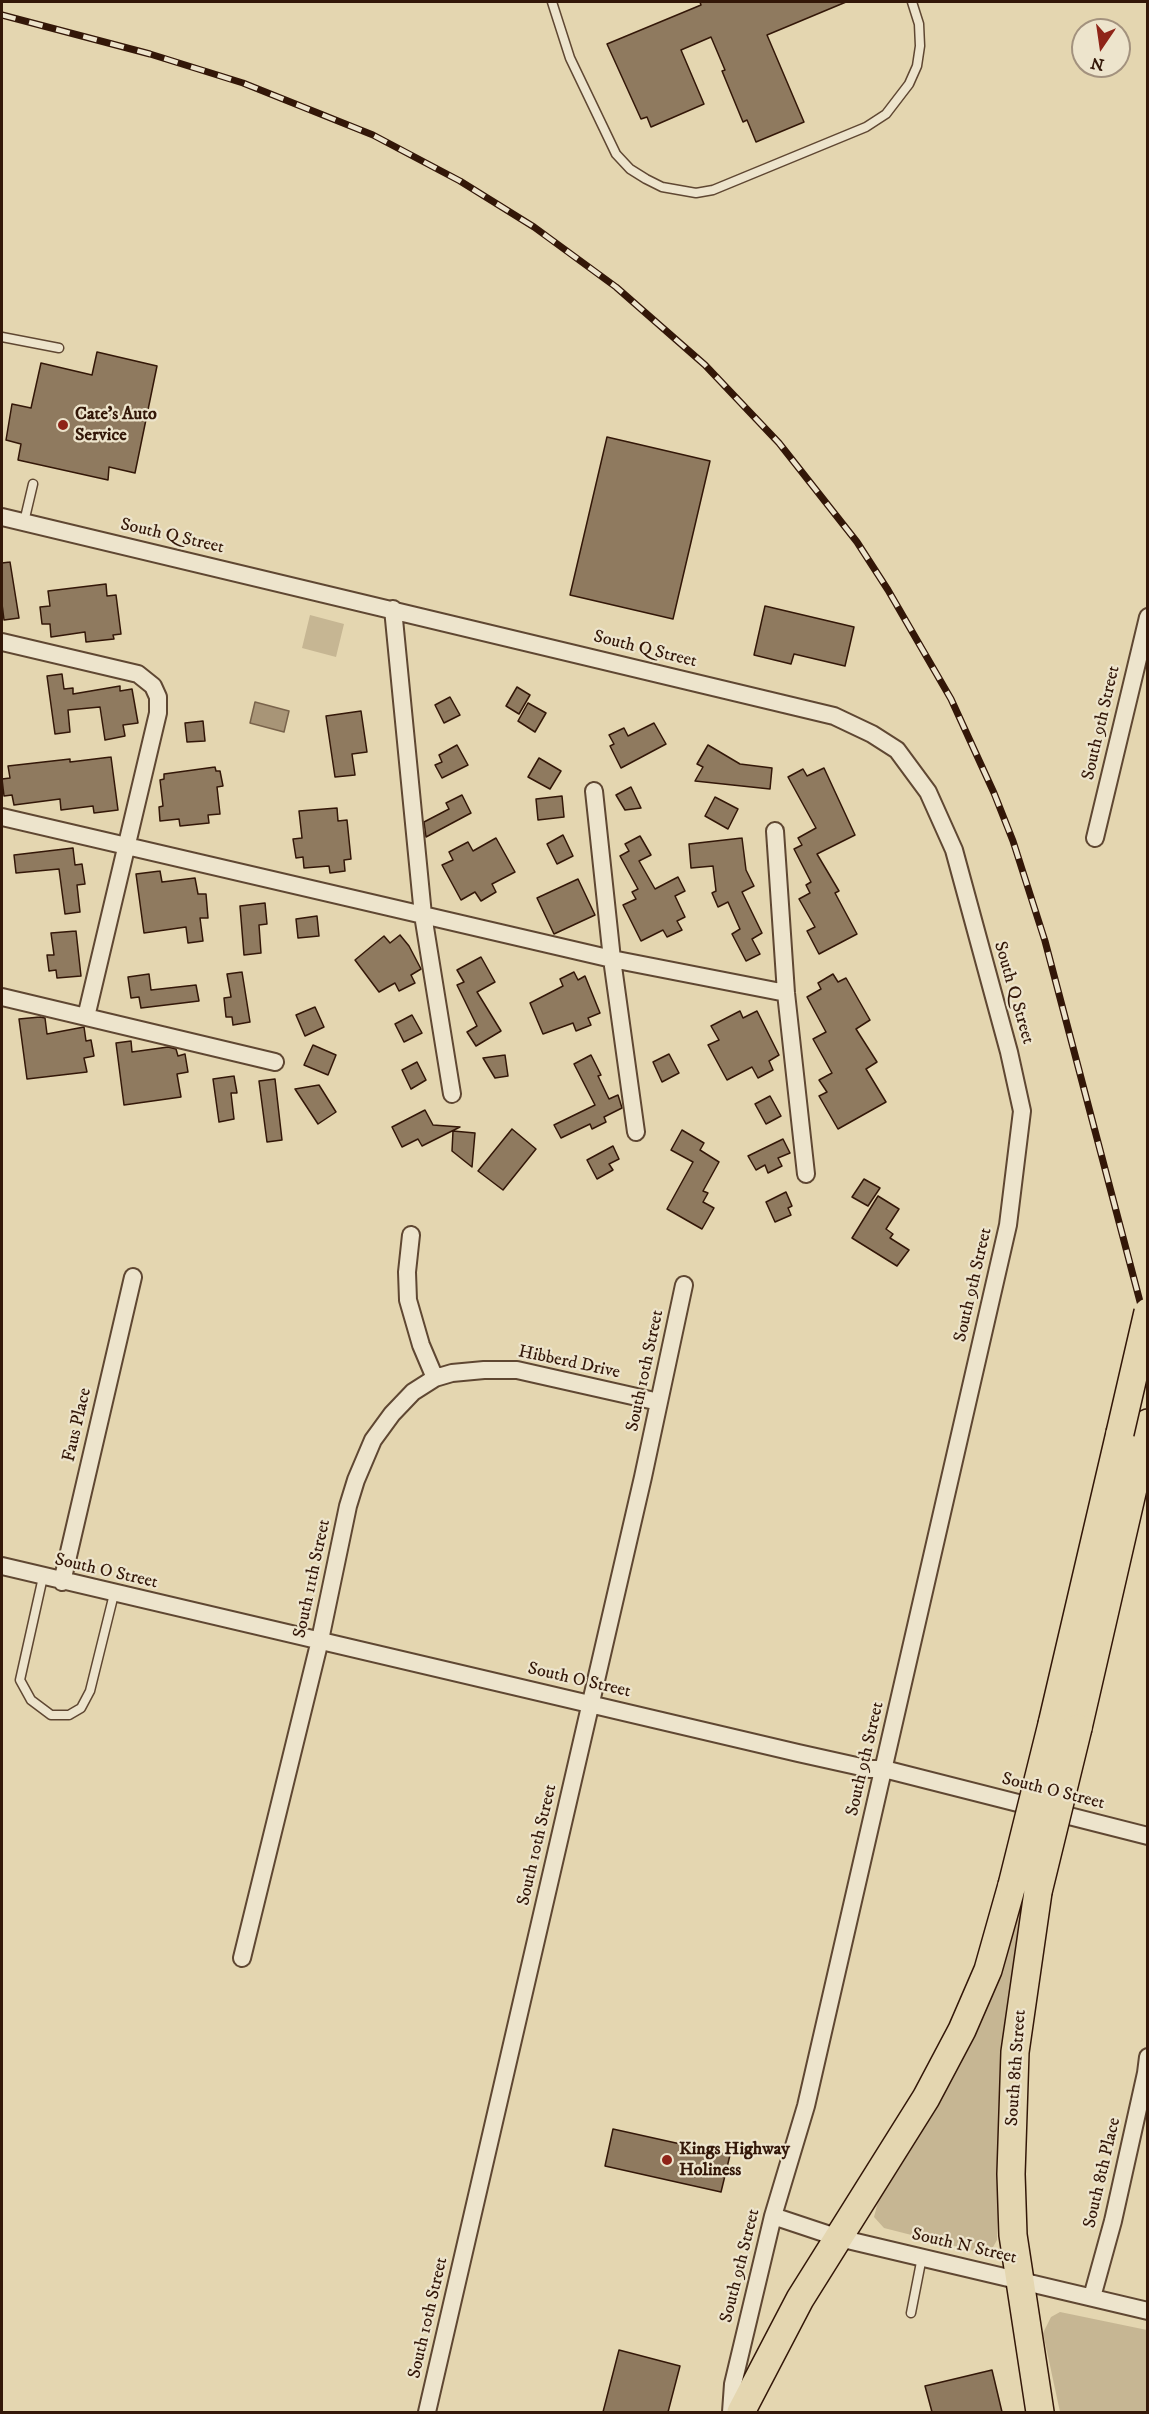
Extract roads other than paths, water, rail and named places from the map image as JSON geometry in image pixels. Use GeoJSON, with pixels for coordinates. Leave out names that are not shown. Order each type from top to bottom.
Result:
{"type":"FeatureCollection","features":[{"type":"Feature","properties":{"kind":"highway"},"geometry":{"type":"LineString","coordinates":[[741,2412],[800,2299],[926,2098],[962,2030],[987,1970],[1012,1886],[1052,1724],[1148,1311]]}},
{"type":"Feature","properties":{"kind":"highway","name":"South 8th Street"},"geometry":{"type":"LineString","coordinates":[[1040,2412],[1013,2235],[1011,2174],[1015,2052],[1038,1892],[1148,1423]]}},
{"type":"Feature","properties":{"kind":"street","name":"South Q Street"},"geometry":{"type":"LineString","coordinates":[[2,517],[834,716],[872,734],[897,750],[928,792],[954,850],[1009,1052],[1022,1111]]}},
{"type":"Feature","properties":{"kind":"street"},"geometry":{"type":"LineString","coordinates":[[393,609],[423,915],[452,1094]]}},
{"type":"Feature","properties":{"kind":"street","name":"South 9th Street"},"geometry":{"type":"LineString","coordinates":[[1095,838],[1148,617]]}},
{"type":"Feature","properties":{"kind":"street"},"geometry":{"type":"LineString","coordinates":[[2,642],[138,674],[153,686],[158,697],[158,713],[86,1017]]}},
{"type":"Feature","properties":{"kind":"street"},"geometry":{"type":"LineString","coordinates":[[594,791],[612,959],[636,1132]]}},
{"type":"Feature","properties":{"kind":"street"},"geometry":{"type":"LineString","coordinates":[[2,817],[612,959],[786,993]]}},
{"type":"Feature","properties":{"kind":"street"},"geometry":{"type":"LineString","coordinates":[[775,831],[786,993],[806,1174]]}},
{"type":"Feature","properties":{"kind":"street"},"geometry":{"type":"LineString","coordinates":[[2,997],[275,1062]]}},
{"type":"Feature","properties":{"kind":"street","name":"South 9th Street"},"geometry":{"type":"LineString","coordinates":[[730,2412],[733,2384],[773,2216],[806,2106],[1008,1225],[1022,1111]]}},
{"type":"Feature","properties":{"kind":"street"},"geometry":{"type":"LineString","coordinates":[[411,1235],[406,1272],[408,1299],[421,1345],[435,1378]]}},
{"type":"Feature","properties":{"kind":"street","name":"Faus Place"},"geometry":{"type":"LineString","coordinates":[[62,1582],[133,1277]]}},
{"type":"Feature","properties":{"kind":"street","name":"South 10th Street"},"geometry":{"type":"LineString","coordinates":[[427,2412],[684,1285]]}},
{"type":"Feature","properties":{"kind":"street","name":"Hibberd Drive"},"geometry":{"type":"LineString","coordinates":[[435,1378],[452,1373],[517,1370],[659,1402]]}},
{"type":"Feature","properties":{"kind":"street","name":"South 11th Street"},"geometry":{"type":"LineString","coordinates":[[242,1958],[320,1640],[348,1506],[356,1480],[373,1440],[392,1414],[413,1392],[435,1378]]}},
{"type":"Feature","properties":{"kind":"street","name":"South O Street"},"geometry":{"type":"LineString","coordinates":[[2,1566],[62,1582],[320,1640],[798,1753],[870,1769],[884,1769],[1148,1836]]}},
{"type":"Feature","properties":{"kind":"street","name":"South 8th Place"},"geometry":{"type":"LineString","coordinates":[[1092,2297],[1113,2221],[1148,2057]]}},
{"type":"Feature","properties":{"kind":"street","name":"South N Street"},"geometry":{"type":"LineString","coordinates":[[773,2216],[839,2238],[1148,2311]]}},
{"type":"Feature","properties":{"kind":"lane"},"geometry":{"type":"LineString","coordinates":[[552,2],[570,58],[616,154],[630,169],[662,187],[696,193],[712,190],[866,127],[886,114],[909,84],[917,66],[920,46],[919,24],[912,2]]}},
{"type":"Feature","properties":{"kind":"lane"},"geometry":{"type":"LineString","coordinates":[[2,337],[59,348]]}},
{"type":"Feature","properties":{"kind":"lane"},"geometry":{"type":"LineString","coordinates":[[24,522],[33,484]]}},
{"type":"Feature","properties":{"kind":"lane"},"geometry":{"type":"LineString","coordinates":[[43,1577],[20,1680],[31,1700],[51,1715],[69,1715],[81,1708],[90,1691],[114,1594]]}},
{"type":"Feature","properties":{"kind":"lane"},"geometry":{"type":"LineString","coordinates":[[911,2313],[922,2257]]}},
{"type":"Feature","properties":{"kind":"railway"},"geometry":{"type":"LineString","coordinates":[[2,15],[150,54],[243,83],[373,135],[460,181],[534,227],[616,287],[705,365],[779,443],[857,542],[888,590],[951,699],[994,793],[1013,841],[1045,941],[1148,1332]]}},
{"type":"Feature","properties":{"kind":"place","name":"Cate's Auto Service"},"geometry":{"type":"Point","coordinates":[63,425]}},
{"type":"Feature","properties":{"kind":"place","name":"Kings Highway Holiness"},"geometry":{"type":"Point","coordinates":[667,2160]}}]}
